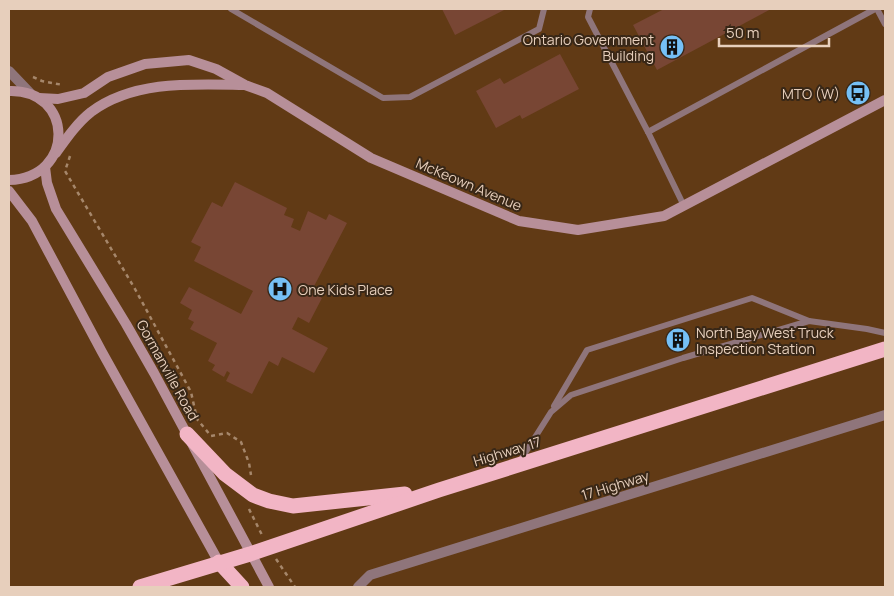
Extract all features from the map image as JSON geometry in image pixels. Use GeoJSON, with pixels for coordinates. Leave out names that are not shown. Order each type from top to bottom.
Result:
{"type":"FeatureCollection","features":[{"type":"Feature","properties":{"kind":"highway","name":"Highway 17"},"geometry":{"type":"LineString","coordinates":[[140,587],[250,554],[439,490],[885,349]]}},
{"type":"Feature","properties":{"kind":"highway"},"geometry":{"type":"LineString","coordinates":[[187,434],[225,474],[253,495],[269,501],[293,506],[439,490]]}},
{"type":"Feature","properties":{"kind":"highway"},"geometry":{"type":"LineString","coordinates":[[220,562],[242,587]]}},
{"type":"Feature","properties":{"kind":"street","name":"McKeown Avenue"},"geometry":{"type":"LineString","coordinates":[[9,91],[58,99],[84,92],[108,77],[145,64],[188,60],[216,69],[245,86],[267,93],[372,158],[519,221],[578,230],[664,216],[885,100]]}},
{"type":"Feature","properties":{"kind":"street"},"geometry":{"type":"LineString","coordinates":[[9,71],[49,106],[55,116],[59,128],[59,141],[56,153]]}},
{"type":"Feature","properties":{"kind":"street","name":"McKeown Avenue"},"geometry":{"type":"LineString","coordinates":[[45,167],[72,130],[92,112],[125,94],[181,84],[245,86]]}},
{"type":"Feature","properties":{"kind":"street"},"geometry":{"type":"LineString","coordinates":[[9,180],[19,180],[33,175],[45,167]]}},
{"type":"Feature","properties":{"kind":"street","name":"Gormanville Road"},"geometry":{"type":"LineString","coordinates":[[45,167],[47,183],[56,209],[126,324],[172,406],[268,587]]}},
{"type":"Feature","properties":{"kind":"street"},"geometry":{"type":"LineString","coordinates":[[9,191],[13,201],[32,222],[232,587]]}},
{"type":"Feature","properties":{"kind":"street","name":"17 Highway"},"geometry":{"type":"LineString","coordinates":[[358,587],[370,575],[885,415]]}},
{"type":"Feature","properties":{"kind":"lane"},"geometry":{"type":"LineString","coordinates":[[231,9],[383,98],[410,97],[539,29],[544,9]]}},
{"type":"Feature","properties":{"kind":"lane"},"geometry":{"type":"LineString","coordinates":[[590,9],[588,16],[684,206]]}},
{"type":"Feature","properties":{"kind":"lane"},"geometry":{"type":"LineString","coordinates":[[648,132],[876,9],[885,24]]}},
{"type":"Feature","properties":{"kind":"lane"},"geometry":{"type":"LineString","coordinates":[[517,466],[587,350],[752,298],[809,321],[885,333]]}},
{"type":"Feature","properties":{"kind":"lane"},"geometry":{"type":"LineString","coordinates":[[551,412],[571,395],[683,358],[809,321]]}},
{"type":"Feature","properties":{"kind":"path"},"geometry":{"type":"LineString","coordinates":[[28,74],[42,81],[62,84],[68,96]]}},
{"type":"Feature","properties":{"kind":"path"},"geometry":{"type":"LineString","coordinates":[[72,151],[65,171],[134,289],[190,392],[196,419],[211,436],[227,433],[241,442],[249,463],[253,495],[248,507],[268,547],[295,587]]}},
{"type":"Feature","properties":{"kind":"building"},"geometry":{"type":"Polygon","coordinates":[[[442,9],[506,9],[455,35],[442,9]]]}},
{"type":"Feature","properties":{"kind":"building","name":"Ontario Government Building"},"geometry":{"type":"Polygon","coordinates":[[[664,9],[771,9],[657,70],[633,25],[664,9]]]}},
{"type":"Feature","properties":{"kind":"building"},"geometry":{"type":"Polygon","coordinates":[[[560,54],[579,89],[522,119],[520,115],[496,128],[476,91],[500,78],[504,84],[560,54]]]}},
{"type":"Feature","properties":{"kind":"building","name":"One Kids Place"},"geometry":{"type":"Polygon","coordinates":[[[235,182],[287,208],[284,215],[294,219],[291,227],[300,231],[308,211],[326,220],[329,214],[347,223],[311,292],[322,298],[309,323],[298,317],[292,329],[328,348],[314,373],[282,357],[278,366],[269,361],[252,394],[226,381],[230,373],[227,371],[224,377],[212,370],[215,365],[208,361],[217,343],[190,329],[194,322],[188,319],[192,310],[180,303],[189,287],[241,314],[253,291],[194,261],[201,247],[191,242],[212,202],[222,207],[235,182]]]}},
{"type":"Feature","properties":{"kind":"building","name":"North Bay West Truck Inspection Station"},"geometry":{"type":"Polygon","coordinates":[[[681,329],[686,346],[674,350],[669,333],[681,329]]]}},
{"type":"Feature","properties":{"kind":"place","name":"Ontario Government Building"},"geometry":{"type":"Point","coordinates":[672,47]}},
{"type":"Feature","properties":{"kind":"place","name":"MTO (W)"},"geometry":{"type":"Point","coordinates":[858,93]}},
{"type":"Feature","properties":{"kind":"place","name":"One Kids Place"},"geometry":{"type":"Point","coordinates":[280,289]}},
{"type":"Feature","properties":{"kind":"place","name":"North Bay West Truck Inspection Station"},"geometry":{"type":"Point","coordinates":[678,340]}}]}
